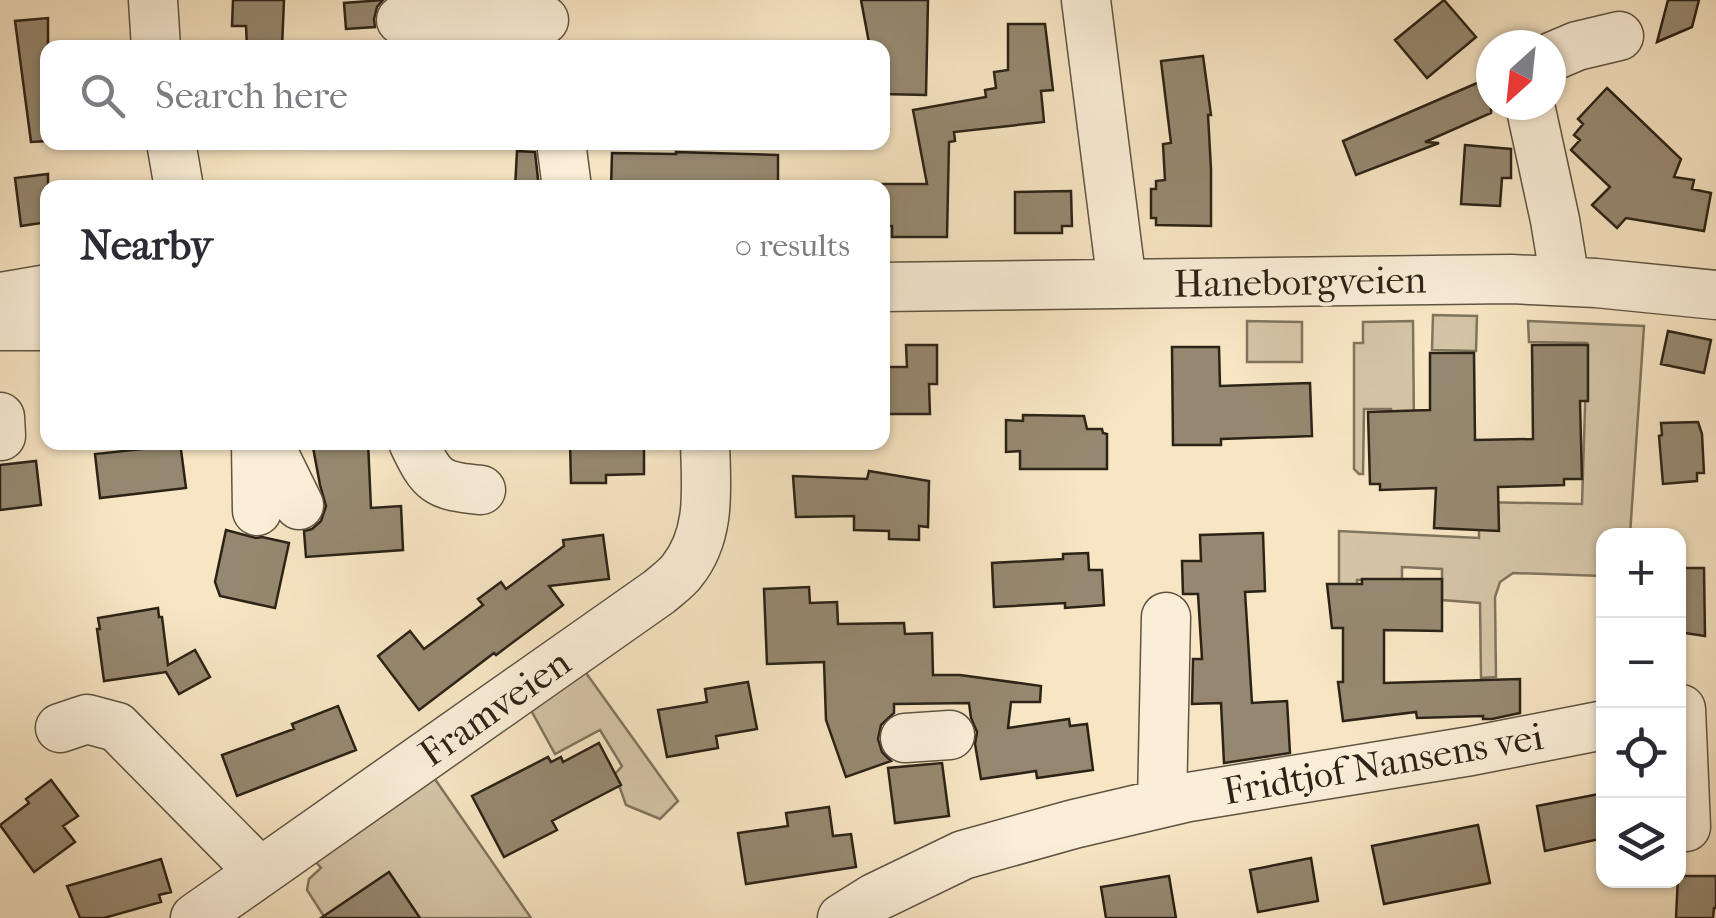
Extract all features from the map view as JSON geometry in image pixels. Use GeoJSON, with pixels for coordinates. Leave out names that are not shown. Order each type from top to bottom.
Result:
{"type":"FeatureCollection","features":[{"type":"Feature","properties":{"kind":"street"},"geometry":{"type":"LineString","coordinates":[[152,0],[155,40]]}},
{"type":"Feature","properties":{"kind":"street"},"geometry":{"type":"LineString","coordinates":[[1086,0],[1122,284]]}},
{"type":"Feature","properties":{"kind":"street"},"geometry":{"type":"LineString","coordinates":[[401,20],[544,22]]}},
{"type":"Feature","properties":{"kind":"street"},"geometry":{"type":"LineString","coordinates":[[1566,51],[1620,36]]}},
{"type":"Feature","properties":{"kind":"street"},"geometry":{"type":"LineString","coordinates":[[1533,120],[1565,281]]}},
{"type":"Feature","properties":{"kind":"street"},"geometry":{"type":"LineString","coordinates":[[172,150],[178,180]]}},
{"type":"Feature","properties":{"kind":"street"},"geometry":{"type":"LineString","coordinates":[[562,150],[566,180]]}},
{"type":"Feature","properties":{"kind":"street","name":"Haneborgveien"},"geometry":{"type":"LineString","coordinates":[[890,287],[1511,279],[1716,296]]}},
{"type":"Feature","properties":{"kind":"street"},"geometry":{"type":"LineString","coordinates":[[0,297],[40,290]]}},
{"type":"Feature","properties":{"kind":"street"},"geometry":{"type":"LineString","coordinates":[[0,326],[40,326]]}},
{"type":"Feature","properties":{"kind":"street"},"geometry":{"type":"LineString","coordinates":[[0,417],[0,436]]}},
{"type":"Feature","properties":{"kind":"street"},"geometry":{"type":"LineString","coordinates":[[259,450],[278,508],[269,450]]}},
{"type":"Feature","properties":{"kind":"street"},"geometry":{"type":"LineString","coordinates":[[417,450],[430,475],[450,487],[480,490]]}},
{"type":"Feature","properties":{"kind":"street","name":"Framveien"},"geometry":{"type":"LineString","coordinates":[[195,918],[682,572],[697,548],[705,521],[705,450]]}},
{"type":"Feature","properties":{"kind":"street"},"geometry":{"type":"LineString","coordinates":[[1162,803],[1166,616]]}},
{"type":"Feature","properties":{"kind":"street"},"geometry":{"type":"LineString","coordinates":[[1686,827],[1692,706]]}},
{"type":"Feature","properties":{"kind":"street"},"geometry":{"type":"LineString","coordinates":[[60,728],[87,719],[117,727],[260,872]]}},
{"type":"Feature","properties":{"kind":"street","name":"Fridtjof Nansens vei"},"geometry":{"type":"LineString","coordinates":[[842,918],[874,898],[963,856],[1074,824],[1162,803],[1596,727]]}},
{"type":"Feature","properties":{"kind":"shaded area"},"geometry":{"type":"Polygon","coordinates":[[[1433,315],[1477,316],[1476,351],[1432,350],[1433,315]]]}},
{"type":"Feature","properties":{"kind":"shaded area"},"geometry":{"type":"Polygon","coordinates":[[[1247,321],[1302,322],[1302,362],[1247,362],[1247,321]]]}},
{"type":"Feature","properties":{"kind":"shaded area"},"geometry":{"type":"Polygon","coordinates":[[[1413,321],[1414,430],[1392,429],[1391,409],[1364,409],[1363,474],[1359,474],[1354,469],[1354,343],[1363,343],[1363,322],[1413,321]]]}},
{"type":"Feature","properties":{"kind":"shaded area"},"geometry":{"type":"Polygon","coordinates":[[[1528,321],[1644,326],[1630,528],[1596,528],[1596,576],[1513,573],[1500,582],[1495,597],[1496,677],[1481,678],[1480,603],[1442,600],[1442,569],[1402,567],[1402,579],[1357,580],[1357,604],[1339,603],[1339,531],[1479,538],[1479,502],[1582,504],[1587,343],[1529,342],[1528,321]]]}},
{"type":"Feature","properties":{"kind":"shaded area"},"geometry":{"type":"Polygon","coordinates":[[[581,666],[678,801],[660,819],[626,805],[615,774],[622,766],[600,730],[555,754],[526,701],[581,666]]]}},
{"type":"Feature","properties":{"kind":"shaded area"},"geometry":{"type":"Polygon","coordinates":[[[428,769],[531,918],[325,918],[307,890],[309,879],[321,868],[307,852],[428,769]]]}},
{"type":"Feature","properties":{"kind":"building"},"geometry":{"type":"Polygon","coordinates":[[[233,0],[284,0],[282,40],[247,40],[246,26],[232,26],[233,0]]]}},
{"type":"Feature","properties":{"kind":"building"},"geometry":{"type":"Polygon","coordinates":[[[383,0],[377,7],[375,27],[346,29],[344,3],[383,0]]]}},
{"type":"Feature","properties":{"kind":"building"},"geometry":{"type":"Polygon","coordinates":[[[861,0],[928,0],[926,95],[890,94],[890,40],[868,40],[861,0]]]}},
{"type":"Feature","properties":{"kind":"building"},"geometry":{"type":"Polygon","coordinates":[[[1444,0],[1476,37],[1427,78],[1395,40],[1444,0]]]}},
{"type":"Feature","properties":{"kind":"building"},"geometry":{"type":"Polygon","coordinates":[[[1668,0],[1699,0],[1692,27],[1657,42],[1668,0]]]}},
{"type":"Feature","properties":{"kind":"building"},"geometry":{"type":"Polygon","coordinates":[[[48,18],[48,40],[40,40],[40,141],[31,142],[15,21],[48,18]]]}},
{"type":"Feature","properties":{"kind":"building"},"geometry":{"type":"Polygon","coordinates":[[[1008,24],[1045,24],[1053,90],[1041,91],[1044,122],[954,132],[955,141],[949,142],[947,237],[892,237],[890,184],[927,184],[913,110],[986,97],[985,90],[996,88],[994,72],[1008,70],[1008,24]]]}},
{"type":"Feature","properties":{"kind":"building"},"geometry":{"type":"Polygon","coordinates":[[[1203,56],[1211,115],[1211,226],[1156,225],[1156,218],[1151,218],[1151,189],[1156,189],[1156,181],[1165,180],[1163,144],[1171,143],[1161,61],[1203,56]]]}},
{"type":"Feature","properties":{"kind":"building"},"geometry":{"type":"Polygon","coordinates":[[[1476,83],[1476,120],[1425,142],[1439,143],[1356,175],[1343,141],[1476,83]]]}},
{"type":"Feature","properties":{"kind":"building"},"geometry":{"type":"Polygon","coordinates":[[[1607,88],[1681,159],[1674,177],[1694,180],[1692,189],[1711,193],[1704,231],[1626,218],[1617,228],[1592,205],[1610,187],[1571,150],[1580,140],[1574,135],[1583,124],[1578,119],[1607,88]]]}},
{"type":"Feature","properties":{"kind":"building"},"geometry":{"type":"Polygon","coordinates":[[[1465,145],[1511,149],[1511,178],[1502,178],[1500,206],[1461,204],[1465,145]]]}},
{"type":"Feature","properties":{"kind":"building"},"geometry":{"type":"Polygon","coordinates":[[[517,151],[535,152],[538,180],[515,180],[517,151]]]}},
{"type":"Feature","properties":{"kind":"building"},"geometry":{"type":"Polygon","coordinates":[[[612,153],[778,155],[778,180],[611,180],[612,153]]]}},
{"type":"Feature","properties":{"kind":"building"},"geometry":{"type":"Polygon","coordinates":[[[48,174],[48,180],[40,180],[40,223],[21,226],[15,178],[48,174]]]}},
{"type":"Feature","properties":{"kind":"building"},"geometry":{"type":"Polygon","coordinates":[[[1071,191],[1072,226],[1062,226],[1062,233],[1015,233],[1015,192],[1071,191]]]}},
{"type":"Feature","properties":{"kind":"building"},"geometry":{"type":"Polygon","coordinates":[[[1668,331],[1711,340],[1704,373],[1661,364],[1668,331]]]}},
{"type":"Feature","properties":{"kind":"building"},"geometry":{"type":"Polygon","coordinates":[[[906,345],[937,345],[937,384],[929,384],[930,414],[890,414],[890,367],[907,367],[906,345]]]}},
{"type":"Feature","properties":{"kind":"building"},"geometry":{"type":"Polygon","coordinates":[[[1532,345],[1588,345],[1588,401],[1580,401],[1582,479],[1564,479],[1564,485],[1498,487],[1499,531],[1434,528],[1436,488],[1380,490],[1380,484],[1370,484],[1368,412],[1430,410],[1430,353],[1474,353],[1475,440],[1533,439],[1532,345]]]}},
{"type":"Feature","properties":{"kind":"building"},"geometry":{"type":"Polygon","coordinates":[[[1172,347],[1219,347],[1220,386],[1310,383],[1312,436],[1221,439],[1221,445],[1173,445],[1172,347]]]}},
{"type":"Feature","properties":{"kind":"building"},"geometry":{"type":"Polygon","coordinates":[[[1023,415],[1084,416],[1087,429],[1102,429],[1107,434],[1107,469],[1020,469],[1020,451],[1006,452],[1006,420],[1023,421],[1023,415]]]}},
{"type":"Feature","properties":{"kind":"building"},"geometry":{"type":"Polygon","coordinates":[[[1698,422],[1704,473],[1697,473],[1697,481],[1663,484],[1661,423],[1698,422]]]}},
{"type":"Feature","properties":{"kind":"building"},"geometry":{"type":"Polygon","coordinates":[[[181,450],[186,488],[100,498],[95,454],[181,450]]]}},
{"type":"Feature","properties":{"kind":"building"},"geometry":{"type":"Polygon","coordinates":[[[313,450],[368,450],[371,508],[401,506],[403,550],[306,557],[304,531],[321,521],[326,506],[313,450]]]}},
{"type":"Feature","properties":{"kind":"building"},"geometry":{"type":"Polygon","coordinates":[[[570,450],[644,450],[644,474],[606,475],[606,483],[571,483],[570,450]]]}},
{"type":"Feature","properties":{"kind":"building"},"geometry":{"type":"Polygon","coordinates":[[[36,461],[41,505],[0,510],[0,465],[36,461]]]}},
{"type":"Feature","properties":{"kind":"building"},"geometry":{"type":"Polygon","coordinates":[[[869,471],[929,481],[928,527],[919,526],[919,540],[889,539],[889,531],[854,530],[854,516],[796,517],[793,476],[867,479],[869,471]]]}},
{"type":"Feature","properties":{"kind":"building"},"geometry":{"type":"Polygon","coordinates":[[[226,530],[289,543],[275,608],[220,596],[215,582],[226,530]]]}},
{"type":"Feature","properties":{"kind":"building"},"geometry":{"type":"Polygon","coordinates":[[[1263,533],[1265,591],[1245,592],[1252,703],[1287,701],[1290,753],[1224,763],[1221,703],[1192,704],[1193,659],[1202,659],[1198,594],[1183,594],[1182,561],[1201,561],[1200,535],[1263,533]]]}},
{"type":"Feature","properties":{"kind":"building"},"geometry":{"type":"Polygon","coordinates":[[[603,535],[609,579],[549,586],[563,605],[419,710],[378,656],[410,631],[424,649],[483,605],[478,599],[501,582],[506,589],[564,546],[563,540],[603,535]]]}},
{"type":"Feature","properties":{"kind":"building"},"geometry":{"type":"Polygon","coordinates":[[[1088,553],[1089,570],[1102,570],[1104,605],[994,607],[992,563],[1063,559],[1063,554],[1088,553]]]}},
{"type":"Feature","properties":{"kind":"building"},"geometry":{"type":"Polygon","coordinates":[[[1686,568],[1704,568],[1705,636],[1686,633],[1686,568]]]}},
{"type":"Feature","properties":{"kind":"building"},"geometry":{"type":"Polygon","coordinates":[[[1362,579],[1442,579],[1442,631],[1384,630],[1384,683],[1520,679],[1520,713],[1483,719],[1417,718],[1416,712],[1343,721],[1338,682],[1343,682],[1343,628],[1332,628],[1327,584],[1362,584],[1362,579]]]}},
{"type":"Feature","properties":{"kind":"building"},"geometry":{"type":"Polygon","coordinates":[[[809,587],[810,603],[837,602],[838,624],[904,623],[905,634],[932,633],[933,675],[1041,686],[1040,702],[1011,702],[1008,728],[1069,719],[1070,726],[1087,724],[1093,770],[1037,778],[1036,771],[981,779],[975,744],[977,732],[969,703],[894,704],[894,713],[881,725],[878,739],[882,752],[891,761],[846,777],[826,720],[824,662],[767,664],[764,589],[809,587]]]}},
{"type":"Feature","properties":{"kind":"building"},"geometry":{"type":"Polygon","coordinates":[[[158,608],[168,665],[195,650],[210,677],[179,694],[166,672],[104,681],[98,618],[158,608]]]}},
{"type":"Feature","properties":{"kind":"building"},"geometry":{"type":"Polygon","coordinates":[[[748,682],[757,729],[716,736],[718,748],[667,757],[658,710],[707,702],[705,689],[748,682]]]}},
{"type":"Feature","properties":{"kind":"building"},"geometry":{"type":"Polygon","coordinates":[[[338,706],[356,750],[237,796],[222,755],[294,729],[292,724],[338,706]]]}},
{"type":"Feature","properties":{"kind":"building"},"geometry":{"type":"Polygon","coordinates":[[[599,743],[621,785],[552,821],[557,830],[504,857],[472,796],[548,757],[551,762],[561,757],[563,762],[599,743]]]}},
{"type":"Feature","properties":{"kind":"building"},"geometry":{"type":"Polygon","coordinates":[[[942,763],[949,816],[895,823],[888,768],[942,763]]]}},
{"type":"Feature","properties":{"kind":"building"},"geometry":{"type":"Polygon","coordinates":[[[51,780],[78,816],[63,826],[75,842],[34,872],[0,825],[51,780]]]}},
{"type":"Feature","properties":{"kind":"building"},"geometry":{"type":"Polygon","coordinates":[[[1596,795],[1596,840],[1545,851],[1537,806],[1596,795]]]}},
{"type":"Feature","properties":{"kind":"building"},"geometry":{"type":"Polygon","coordinates":[[[829,807],[833,836],[851,834],[856,867],[746,884],[738,833],[788,826],[786,813],[829,807]]]}},
{"type":"Feature","properties":{"kind":"building"},"geometry":{"type":"Polygon","coordinates":[[[1478,825],[1490,883],[1384,904],[1372,846],[1478,825]]]}},
{"type":"Feature","properties":{"kind":"building"},"geometry":{"type":"Polygon","coordinates":[[[1311,858],[1318,901],[1258,912],[1250,870],[1311,858]]]}},
{"type":"Feature","properties":{"kind":"building"},"geometry":{"type":"Polygon","coordinates":[[[161,859],[171,892],[159,895],[161,902],[104,918],[80,918],[67,886],[161,859]]]}},
{"type":"Feature","properties":{"kind":"building"},"geometry":{"type":"Polygon","coordinates":[[[389,872],[420,918],[321,918],[389,872]]]}},
{"type":"Feature","properties":{"kind":"building"},"geometry":{"type":"Polygon","coordinates":[[[1169,876],[1176,918],[1106,918],[1101,887],[1169,876]]]}},
{"type":"Feature","properties":{"kind":"building"},"geometry":{"type":"Polygon","coordinates":[[[1686,876],[1716,876],[1713,918],[1676,918],[1677,888],[1686,888],[1686,876]]]}}]}
